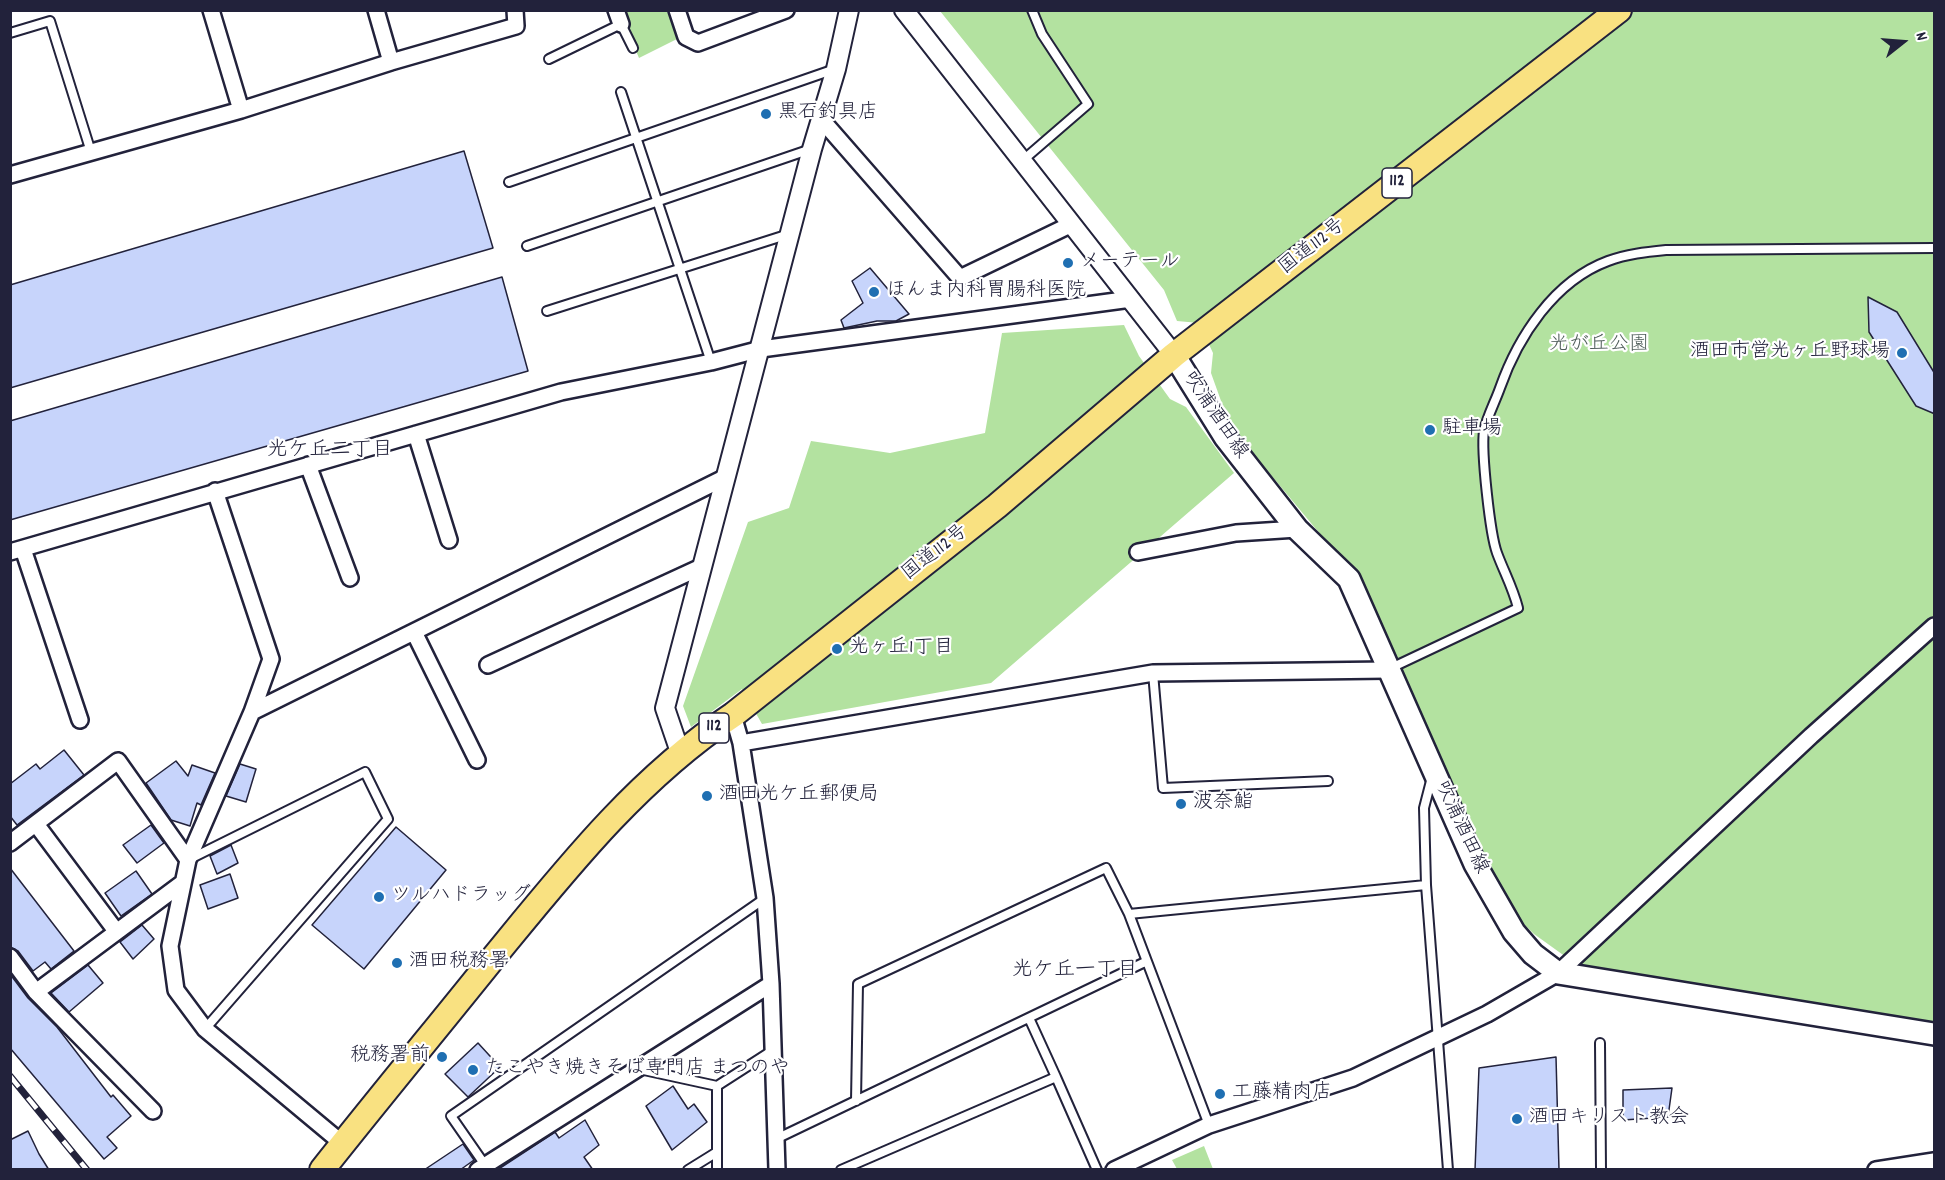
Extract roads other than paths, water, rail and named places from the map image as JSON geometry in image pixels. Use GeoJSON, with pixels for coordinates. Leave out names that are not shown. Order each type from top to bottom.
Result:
{"type":"FeatureCollection","features":[{"type":"Feature","properties":{"kind":"highway","name":"国道112号"},"geometry":{"type":"LineString","coordinates":[[322,1170],[585,845],[650,781],[704,734],[733,715],[997,506],[1174,355],[1619,10]]}},
{"type":"Feature","properties":{"kind":"main road","name":"吹浦酒田線"},"geometry":{"type":"LineString","coordinates":[[1174,355],[1225,437],[1297,530],[1349,579],[1475,864],[1514,932],[1533,954],[1558,973],[1935,1034]]}},
{"type":"Feature","properties":{"kind":"street"},"geometry":{"type":"LineString","coordinates":[[211,10],[242,110]]}},
{"type":"Feature","properties":{"kind":"street"},"geometry":{"type":"LineString","coordinates":[[375,10],[391,62]]}},
{"type":"Feature","properties":{"kind":"street"},"geometry":{"type":"LineString","coordinates":[[10,175],[242,110],[391,62],[516,26],[515,10]]}},
{"type":"Feature","properties":{"kind":"street"},"geometry":{"type":"LineString","coordinates":[[677,10],[686,37],[698,43],[786,10]]}},
{"type":"Feature","properties":{"kind":"street"},"geometry":{"type":"LineString","coordinates":[[681,755],[665,708],[812,148],[836,69],[849,10]]}},
{"type":"Feature","properties":{"kind":"street"},"geometry":{"type":"LineString","coordinates":[[904,10],[1174,355]]}},
{"type":"Feature","properties":{"kind":"street"},"geometry":{"type":"LineString","coordinates":[[821,118],[960,278],[1072,224]]}},
{"type":"Feature","properties":{"kind":"street"},"geometry":{"type":"LineString","coordinates":[[80,720],[17,550],[561,392],[711,362],[761,349],[1131,299]]}},
{"type":"Feature","properties":{"kind":"street"},"geometry":{"type":"LineString","coordinates":[[416,434],[450,540]]}},
{"type":"Feature","properties":{"kind":"street"},"geometry":{"type":"LineString","coordinates":[[308,465],[350,578]]}},
{"type":"Feature","properties":{"kind":"street"},"geometry":{"type":"LineString","coordinates":[[252,712],[724,478]]}},
{"type":"Feature","properties":{"kind":"street"},"geometry":{"type":"LineString","coordinates":[[215,491],[271,659],[252,712],[188,860],[181,884],[170,946],[176,990],[205,1029],[343,1144]]}},
{"type":"Feature","properties":{"kind":"street"},"geometry":{"type":"LineString","coordinates":[[1138,552],[1236,533],[1297,530]]}},
{"type":"Feature","properties":{"kind":"street"},"geometry":{"type":"LineString","coordinates":[[488,665],[701,567]]}},
{"type":"Feature","properties":{"kind":"street"},"geometry":{"type":"LineString","coordinates":[[1114,1170],[1209,1125],[1353,1078],[1487,1014],[1558,973],[1811,736],[1935,626]]}},
{"type":"Feature","properties":{"kind":"street"},"geometry":{"type":"LineString","coordinates":[[414,632],[477,760]]}},
{"type":"Feature","properties":{"kind":"street"},"geometry":{"type":"LineString","coordinates":[[741,743],[1153,673],[1388,670]]}},
{"type":"Feature","properties":{"kind":"street"},"geometry":{"type":"LineString","coordinates":[[733,715],[741,743],[765,898],[771,984],[777,1170]]}},
{"type":"Feature","properties":{"kind":"street"},"geometry":{"type":"LineString","coordinates":[[10,843],[118,761],[188,860]]}},
{"type":"Feature","properties":{"kind":"street"},"geometry":{"type":"LineString","coordinates":[[36,824],[116,930]]}},
{"type":"Feature","properties":{"kind":"street"},"geometry":{"type":"LineString","coordinates":[[36,992],[116,930],[181,884]]}},
{"type":"Feature","properties":{"kind":"street"},"geometry":{"type":"LineString","coordinates":[[10,957],[36,992],[153,1111]]}},
{"type":"Feature","properties":{"kind":"street"},"geometry":{"type":"LineString","coordinates":[[483,1168],[635,1068],[771,984]]}},
{"type":"Feature","properties":{"kind":"street"},"geometry":{"type":"LineString","coordinates":[[1876,1170],[1935,1161]]}},
{"type":"Feature","properties":{"kind":"lane"},"geometry":{"type":"LineString","coordinates":[[1022,161],[1089,104],[1042,34],[1032,10]]}},
{"type":"Feature","properties":{"kind":"lane"},"geometry":{"type":"LineString","coordinates":[[549,59],[619,17],[633,48]]}},
{"type":"Feature","properties":{"kind":"lane"},"geometry":{"type":"LineString","coordinates":[[10,33],[50,21],[91,152]]}},
{"type":"Feature","properties":{"kind":"lane"},"geometry":{"type":"LineString","coordinates":[[510,182],[836,69]]}},
{"type":"Feature","properties":{"kind":"lane"},"geometry":{"type":"LineString","coordinates":[[621,92],[711,362]]}},
{"type":"Feature","properties":{"kind":"lane"},"geometry":{"type":"LineString","coordinates":[[527,246],[812,148]]}},
{"type":"Feature","properties":{"kind":"lane"},"geometry":{"type":"LineString","coordinates":[[547,311],[790,234]]}},
{"type":"Feature","properties":{"kind":"lane"},"geometry":{"type":"LineString","coordinates":[[1388,670],[1518,608],[1513,587],[1496,551],[1488,502],[1484,432],[1510,358],[1544,307],[1578,277],[1622,256],[1666,250],[1935,248]]}},
{"type":"Feature","properties":{"kind":"lane"},"geometry":{"type":"LineString","coordinates":[[1153,673],[1162,788],[1328,781]]}},
{"type":"Feature","properties":{"kind":"lane"},"geometry":{"type":"LineString","coordinates":[[1433,770],[1424,808],[1426,885],[1448,1170]]}},
{"type":"Feature","properties":{"kind":"lane"},"geometry":{"type":"LineString","coordinates":[[188,860],[364,772],[388,819],[205,1029]]}},
{"type":"Feature","properties":{"kind":"lane"},"geometry":{"type":"LineString","coordinates":[[856,1101],[858,984],[1106,868],[1129,914],[1145,962],[1209,1125]]}},
{"type":"Feature","properties":{"kind":"lane"},"geometry":{"type":"LineString","coordinates":[[1129,914],[1426,885]]}},
{"type":"Feature","properties":{"kind":"lane"},"geometry":{"type":"LineString","coordinates":[[483,1168],[451,1116],[765,898]]}},
{"type":"Feature","properties":{"kind":"lane"},"geometry":{"type":"LineString","coordinates":[[776,1139],[1145,962]]}},
{"type":"Feature","properties":{"kind":"lane"},"geometry":{"type":"LineString","coordinates":[[1029,1018],[1097,1170]]}},
{"type":"Feature","properties":{"kind":"lane"},"geometry":{"type":"LineString","coordinates":[[1600,1043],[1601,1170]]}},
{"type":"Feature","properties":{"kind":"lane"},"geometry":{"type":"LineString","coordinates":[[635,1068],[717,1086],[773,1050]]}},
{"type":"Feature","properties":{"kind":"lane"},"geometry":{"type":"LineString","coordinates":[[841,1170],[1056,1077]]}},
{"type":"Feature","properties":{"kind":"lane"},"geometry":{"type":"LineString","coordinates":[[717,1086],[717,1170]]}},
{"type":"Feature","properties":{"kind":"lane"},"geometry":{"type":"LineString","coordinates":[[688,1170],[717,1152]]}},
{"type":"Feature","properties":{"kind":"railway"},"geometry":{"type":"LineString","coordinates":[[10,1076],[87,1170]]}},
{"type":"Feature","properties":{"kind":"place","name":"黒石釣具店"},"geometry":{"type":"Point","coordinates":[766,114]}},
{"type":"Feature","properties":{"kind":"place","name":"メーテール"},"geometry":{"type":"Point","coordinates":[1068,263]}},
{"type":"Feature","properties":{"kind":"place","name":"ほんま内科胃腸科医院"},"geometry":{"type":"Point","coordinates":[874,292]}},
{"type":"Feature","properties":{"kind":"place","name":"酒田市営光ヶ丘野球場"},"geometry":{"type":"Point","coordinates":[1902,353]}},
{"type":"Feature","properties":{"kind":"place","name":"駐車場"},"geometry":{"type":"Point","coordinates":[1430,430]}},
{"type":"Feature","properties":{"kind":"place","name":"光ヶ丘1丁目"},"geometry":{"type":"Point","coordinates":[837,649]}},
{"type":"Feature","properties":{"kind":"place","name":"酒田光ケ丘郵便局"},"geometry":{"type":"Point","coordinates":[707,796]}},
{"type":"Feature","properties":{"kind":"place","name":"波奈鮨"},"geometry":{"type":"Point","coordinates":[1181,804]}},
{"type":"Feature","properties":{"kind":"place","name":"ツルハドラッグ"},"geometry":{"type":"Point","coordinates":[379,897]}},
{"type":"Feature","properties":{"kind":"place","name":"酒田税務署"},"geometry":{"type":"Point","coordinates":[397,963]}},
{"type":"Feature","properties":{"kind":"place","name":"税務署前"},"geometry":{"type":"Point","coordinates":[442,1057]}},
{"type":"Feature","properties":{"kind":"place","name":"たこやき焼きそば専門店 まつのや"},"geometry":{"type":"Point","coordinates":[473,1070]}},
{"type":"Feature","properties":{"kind":"place","name":"工藤精肉店"},"geometry":{"type":"Point","coordinates":[1220,1094]}},
{"type":"Feature","properties":{"kind":"place","name":"酒田キリスト教会"},"geometry":{"type":"Point","coordinates":[1517,1119]}},
{"type":"Feature","properties":{"kind":"district","name":"光ケ丘二丁目"},"geometry":{"type":"Point","coordinates":[330,452]}},
{"type":"Feature","properties":{"kind":"district","name":"光ケ丘一丁目"},"geometry":{"type":"Point","coordinates":[1075,972]}},
{"type":"Feature","properties":{"kind":"park label","name":"光が丘公園"},"geometry":{"type":"Point","coordinates":[1599,346]}}]}
